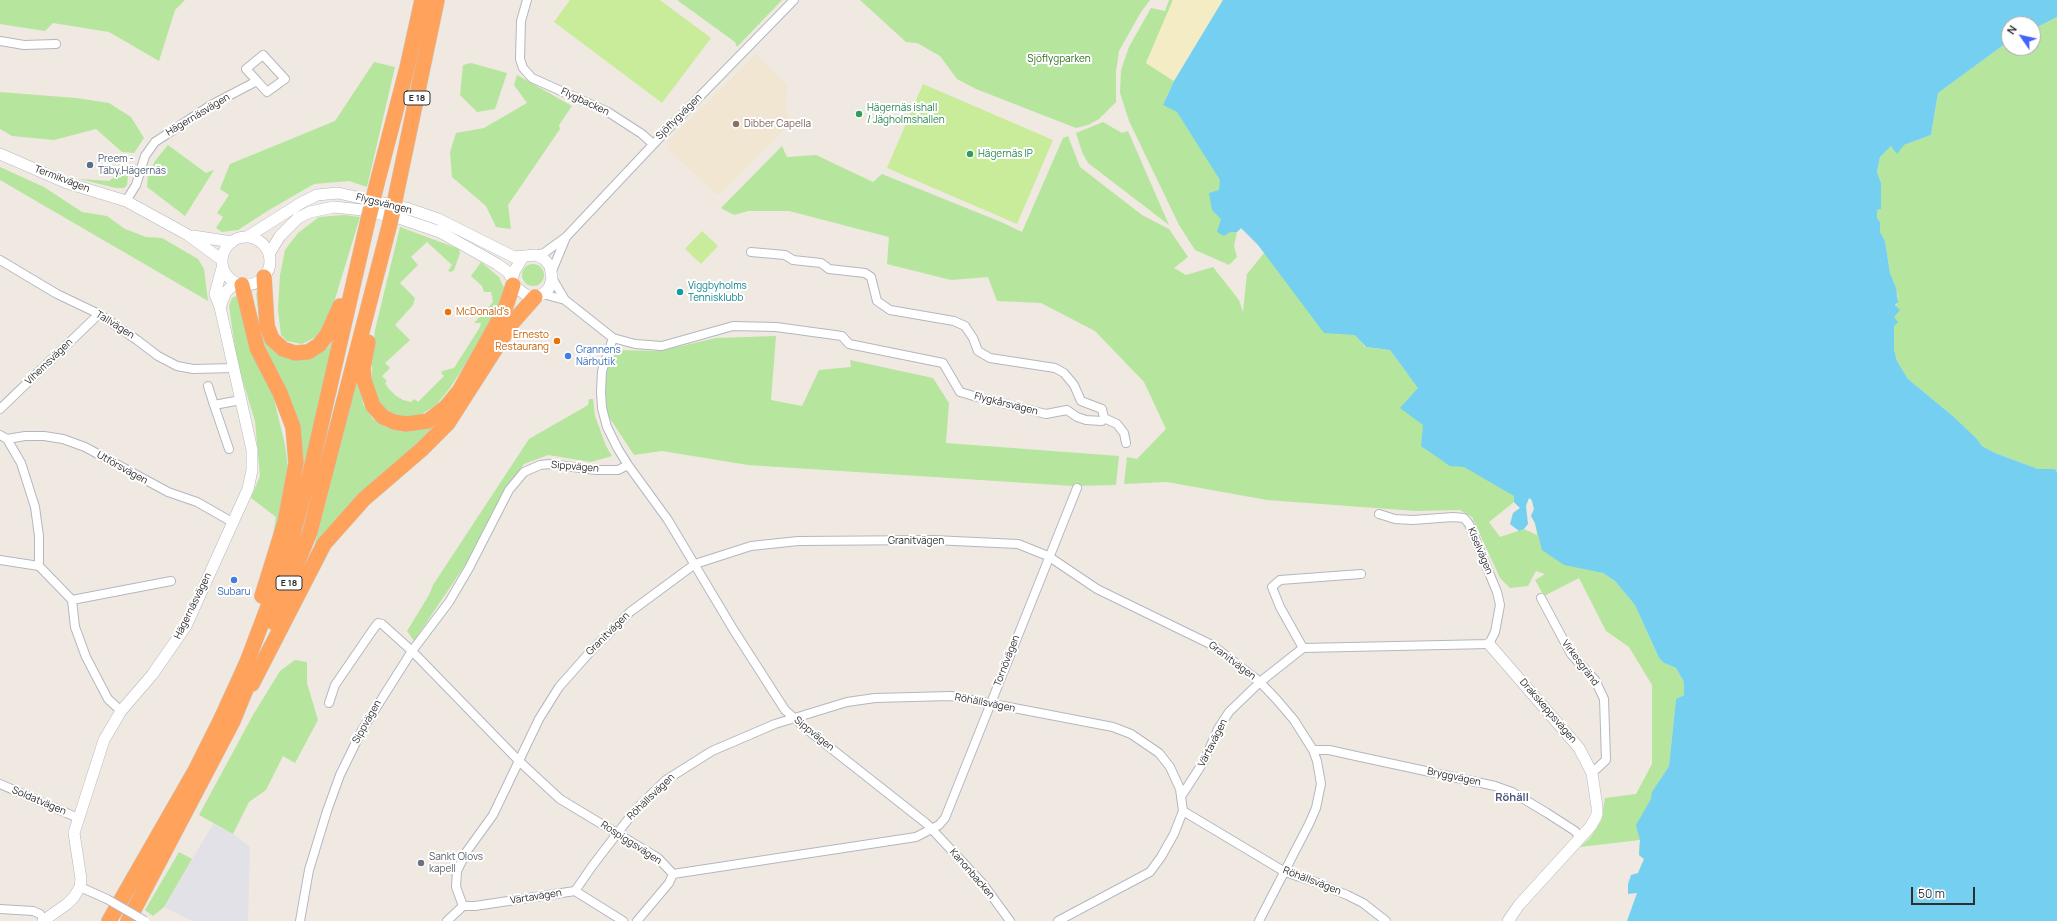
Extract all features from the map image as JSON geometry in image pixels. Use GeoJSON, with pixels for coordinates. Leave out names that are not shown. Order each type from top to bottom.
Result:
{"type":"FeatureCollection","features":[{"type":"Feature","properties":{"kind":"highway","name":"E 18"},"geometry":{"type":"LineString","coordinates":[[109,921],[195,771],[248,662],[285,562],[310,473],[368,220],[407,68],[422,0]]}},
{"type":"Feature","properties":{"kind":"highway","name":"E 18"},"geometry":{"type":"LineString","coordinates":[[128,921],[233,721],[310,532],[390,222],[437,0]]}},
{"type":"Feature","properties":{"kind":"highway"},"geometry":{"type":"LineString","coordinates":[[264,277],[266,317],[272,338],[283,349],[295,353],[308,352],[319,345],[327,336],[336,319],[368,220]]}},
{"type":"Feature","properties":{"kind":"highway"},"geometry":{"type":"LineString","coordinates":[[390,222],[363,368],[367,394],[373,406],[383,417],[394,422],[421,423],[436,416],[446,407],[460,390],[505,309],[512,285]]}},
{"type":"Feature","properties":{"kind":"highway"},"geometry":{"type":"LineString","coordinates":[[239,284],[257,348],[280,393],[293,427],[296,463],[285,522],[253,624],[248,662]]}},
{"type":"Feature","properties":{"kind":"highway"},"geometry":{"type":"LineString","coordinates":[[233,721],[324,544],[364,499],[421,450],[448,424],[512,323],[539,296]]}},
{"type":"Feature","properties":{"kind":"street","name":"Flygbacken"},"geometry":{"type":"LineString","coordinates":[[527,0],[521,21],[520,59],[523,68],[532,78],[608,112],[642,134],[652,144]]}},
{"type":"Feature","properties":{"kind":"street","name":"Sjöflygvägen"},"geometry":{"type":"LineString","coordinates":[[536,256],[544,253],[566,236],[652,144],[794,0]]}},
{"type":"Feature","properties":{"kind":"street"},"geometry":{"type":"LineString","coordinates":[[0,41],[24,45],[56,44]]}},
{"type":"Feature","properties":{"kind":"street"},"geometry":{"type":"LineString","coordinates":[[263,55],[285,79],[267,92],[257,81],[246,69],[263,55]]}},
{"type":"Feature","properties":{"kind":"street","name":"Hägernäsvägen"},"geometry":{"type":"LineString","coordinates":[[126,201],[136,185],[145,156],[155,142],[211,105],[257,81]]}},
{"type":"Feature","properties":{"kind":"street","name":"Termikvägen"},"geometry":{"type":"LineString","coordinates":[[0,154],[67,183],[126,201]]}},
{"type":"Feature","properties":{"kind":"street","name":"Flygsvängen"},"geometry":{"type":"LineString","coordinates":[[247,237],[307,200],[318,195],[338,193],[406,208],[438,220],[508,254],[523,257]]}},
{"type":"Feature","properties":{"kind":"street"},"geometry":{"type":"LineString","coordinates":[[126,201],[188,235],[222,264],[229,278],[239,284],[254,284],[264,277],[271,262],[265,245],[256,239],[247,237],[232,242],[226,248],[222,264]]}},
{"type":"Feature","properties":{"kind":"street","name":"Flygsvängen"},"geometry":{"type":"LineString","coordinates":[[269,254],[280,236],[298,218],[310,212],[334,207],[362,210],[414,222],[440,232],[483,256],[512,285]]}},
{"type":"Feature","properties":{"kind":"street"},"geometry":{"type":"LineString","coordinates":[[188,235],[232,242]]}},
{"type":"Feature","properties":{"kind":"street","name":"Sjöflygvägen"},"geometry":{"type":"LineString","coordinates":[[552,275],[566,236]]}},
{"type":"Feature","properties":{"kind":"street"},"geometry":{"type":"LineString","coordinates":[[751,252],[786,254],[793,260],[821,263],[829,269],[865,273],[871,277],[877,301],[890,310],[954,321],[966,326],[974,338],[978,352],[990,358],[1055,368],[1064,373],[1074,385],[1081,400],[1102,409],[1104,418],[1117,424],[1124,433],[1126,443]]}},
{"type":"Feature","properties":{"kind":"street"},"geometry":{"type":"LineString","coordinates":[[536,256],[544,259],[552,275],[549,288],[539,296],[526,295],[512,285],[515,270],[523,257],[536,256]]}},
{"type":"Feature","properties":{"kind":"street","name":"Tallvägen"},"geometry":{"type":"LineString","coordinates":[[0,260],[57,294],[98,314],[158,356],[177,366],[194,369],[234,368]]}},
{"type":"Feature","properties":{"kind":"street","name":"Hägernäsvägen"},"geometry":{"type":"LineString","coordinates":[[80,887],[81,879],[74,833],[104,740],[121,711],[160,665],[186,626],[248,489],[252,470],[252,450],[220,307],[215,294],[222,264]]}},
{"type":"Feature","properties":{"kind":"street","name":"Flygkårsvägen"},"geometry":{"type":"LineString","coordinates":[[552,275],[565,300],[613,338],[634,344],[662,346],[733,326],[776,327],[842,336],[849,344],[943,363],[960,392],[977,398],[1046,414],[1067,410],[1077,417],[1086,420],[1102,421],[1104,418]]}},
{"type":"Feature","properties":{"kind":"street"},"geometry":{"type":"LineString","coordinates":[[220,307],[226,292],[239,284]]}},
{"type":"Feature","properties":{"kind":"street","name":"Flygkårsvägen"},"geometry":{"type":"LineString","coordinates":[[539,296],[565,300]]}},
{"type":"Feature","properties":{"kind":"street","name":"Vihemsvägen"},"geometry":{"type":"LineString","coordinates":[[0,409],[98,314]]}},
{"type":"Feature","properties":{"kind":"street"},"geometry":{"type":"LineString","coordinates":[[613,338],[602,371],[602,408],[607,427],[628,465]]}},
{"type":"Feature","properties":{"kind":"street"},"geometry":{"type":"LineString","coordinates":[[208,386],[229,449]]}},
{"type":"Feature","properties":{"kind":"street"},"geometry":{"type":"LineString","coordinates":[[214,405],[241,400]]}},
{"type":"Feature","properties":{"kind":"street","name":"Utförsvägen"},"geometry":{"type":"LineString","coordinates":[[3,437],[44,436],[63,439],[85,447],[168,492],[196,502],[232,522]]}},
{"type":"Feature","properties":{"kind":"street"},"geometry":{"type":"LineString","coordinates":[[3,437],[21,463],[35,507],[39,536],[39,566]]}},
{"type":"Feature","properties":{"kind":"street","name":"Sippvägen"},"geometry":{"type":"LineString","coordinates":[[300,921],[313,856],[340,775],[364,725],[412,651],[459,586],[518,477],[540,465],[618,470],[628,465],[668,520],[743,645],[793,718],[932,829]]}},
{"type":"Feature","properties":{"kind":"street","name":"Tornövägen"},"geometry":{"type":"LineString","coordinates":[[932,829],[939,825],[945,818],[1048,556],[1077,488]]}},
{"type":"Feature","properties":{"kind":"street","name":"Kiselvägen"},"geometry":{"type":"LineString","coordinates":[[1379,514],[1395,519],[1413,520],[1453,517],[1464,518],[1469,524],[1497,592],[1500,605],[1495,632],[1490,644]]}},
{"type":"Feature","properties":{"kind":"street","name":"Granitvägen"},"geometry":{"type":"LineString","coordinates":[[463,906],[456,887],[457,871],[467,851],[493,815],[552,698],[590,652],[630,612],[695,564],[751,546],[798,541],[996,542],[1018,544],[1048,556],[1097,588],[1212,645],[1260,682],[1294,720],[1313,750],[1320,772],[1319,795],[1310,824],[1259,921]]}},
{"type":"Feature","properties":{"kind":"street"},"geometry":{"type":"LineString","coordinates":[[0,560],[39,566],[72,600],[75,627],[86,657],[108,700],[121,711]]}},
{"type":"Feature","properties":{"kind":"street"},"geometry":{"type":"LineString","coordinates":[[1361,574],[1280,580],[1272,587],[1280,607],[1303,648],[1490,644]]}},
{"type":"Feature","properties":{"kind":"street"},"geometry":{"type":"LineString","coordinates":[[72,600],[171,581]]}},
{"type":"Feature","properties":{"kind":"street","name":"Virkesgränd"},"geometry":{"type":"LineString","coordinates":[[1541,598],[1571,654],[1595,680],[1604,699],[1606,760],[1592,774]]}},
{"type":"Feature","properties":{"kind":"street","name":"Rospiggsvägen"},"geometry":{"type":"LineString","coordinates":[[329,703],[335,685],[378,623],[384,626],[412,651],[519,761],[560,799],[658,858],[673,874]]}},
{"type":"Feature","properties":{"kind":"street","name":"Drakskeppsvägen"},"geometry":{"type":"LineString","coordinates":[[1490,644],[1568,733],[1579,748],[1592,774],[1597,814],[1591,826],[1519,905],[1508,921]]}},
{"type":"Feature","properties":{"kind":"street","name":"Värtavägen"},"geometry":{"type":"LineString","coordinates":[[1182,795],[1204,761],[1218,729],[1229,712],[1260,682],[1303,648]]}},
{"type":"Feature","properties":{"kind":"street","name":"Röhällsvägen"},"geometry":{"type":"LineString","coordinates":[[576,891],[618,833],[646,800],[680,770],[712,751],[793,718],[847,702],[875,698],[951,696],[979,700],[990,705],[1113,727],[1131,734],[1160,753],[1173,773],[1182,795],[1183,811],[1285,872],[1318,882],[1347,894],[1363,903],[1386,921]]}},
{"type":"Feature","properties":{"kind":"street","name":"Bryggvägen"},"geometry":{"type":"LineString","coordinates":[[1313,750],[1329,750],[1495,786],[1512,792],[1547,813],[1575,831],[1580,838]]}},
{"type":"Feature","properties":{"kind":"street","name":"Soldatvägen"},"geometry":{"type":"LineString","coordinates":[[0,784],[78,818]]}},
{"type":"Feature","properties":{"kind":"street"},"geometry":{"type":"LineString","coordinates":[[1058,921],[1150,872],[1161,857],[1174,834],[1183,811]]}},
{"type":"Feature","properties":{"kind":"street"},"geometry":{"type":"LineString","coordinates":[[637,921],[669,883],[673,874],[916,836],[932,829]]}},
{"type":"Feature","properties":{"kind":"street","name":"Kanonbacken"},"geometry":{"type":"LineString","coordinates":[[932,829],[983,884],[1010,921]]}},
{"type":"Feature","properties":{"kind":"street"},"geometry":{"type":"LineString","coordinates":[[0,909],[33,911],[44,920],[67,904],[74,897],[80,887],[107,899],[145,921]]}},
{"type":"Feature","properties":{"kind":"street","name":"Värtavägen"},"geometry":{"type":"LineString","coordinates":[[463,906],[475,906],[576,891],[623,921]]}},
{"type":"Feature","properties":{"kind":"street"},"geometry":{"type":"LineString","coordinates":[[447,921],[463,906]]}},
{"type":"Feature","properties":{"kind":"shaded area","name":"Dibber Capella"},"geometry":{"type":"Polygon","coordinates":[[[756,54],[787,86],[786,108],[790,121],[786,128],[721,194],[716,194],[669,150],[667,142],[756,54]]]}},
{"type":"Feature","properties":{"kind":"shaded area"},"geometry":{"type":"Polygon","coordinates":[[[213,824],[233,834],[250,847],[248,921],[192,921],[164,907],[213,824]]]}},
{"type":"Feature","properties":{"kind":"green space"},"geometry":{"type":"Polygon","coordinates":[[[0,0],[185,0],[175,10],[159,61],[109,32],[53,23],[45,31],[0,24],[0,0]]]}},
{"type":"Feature","properties":{"kind":"green space"},"geometry":{"type":"Polygon","coordinates":[[[570,0],[660,0],[711,38],[662,103],[554,22],[570,0]]]}},
{"type":"Feature","properties":{"kind":"green space"},"geometry":{"type":"Polygon","coordinates":[[[677,0],[782,0],[737,47],[735,42],[677,0]]]}},
{"type":"Feature","properties":{"kind":"green space","name":"Sjöflygparken"},"geometry":{"type":"Polygon","coordinates":[[[860,0],[1150,0],[1141,12],[1119,51],[1116,72],[1116,102],[1099,119],[1088,125],[1076,128],[976,89],[957,79],[940,56],[917,43],[906,42],[860,0]]]}},
{"type":"Feature","properties":{"kind":"green space"},"geometry":{"type":"Polygon","coordinates":[[[1169,0],[1173,0],[1146,63],[1174,81],[1163,105],[1198,117],[1241,228],[1237,232],[1234,246],[1237,257],[1229,265],[1195,250],[1179,225],[1129,121],[1120,93],[1121,70],[1129,47],[1151,8],[1165,11],[1169,0]]]}},
{"type":"Feature","properties":{"kind":"green space"},"geometry":{"type":"Polygon","coordinates":[[[2057,17],[2057,472],[2055,469],[2038,469],[1995,453],[1982,446],[1977,439],[1954,417],[1908,379],[1897,361],[1894,349],[1894,317],[1898,296],[1890,273],[1885,241],[1880,232],[1880,222],[1877,218],[1877,210],[1880,209],[1881,183],[1877,172],[1880,157],[1891,146],[1904,145],[1931,135],[1938,93],[2001,47],[2001,56],[2041,56],[2041,25],[2057,17]]]}},
{"type":"Feature","properties":{"kind":"green space"},"geometry":{"type":"Polygon","coordinates":[[[374,62],[395,67],[367,187],[349,181],[314,184],[238,230],[222,232],[216,228],[223,217],[217,213],[229,195],[220,189],[230,164],[335,121],[374,62]]]}},
{"type":"Feature","properties":{"kind":"green space"},"geometry":{"type":"Polygon","coordinates":[[[471,63],[507,73],[495,109],[477,112],[460,95],[463,65],[471,63]]]}},
{"type":"Feature","properties":{"kind":"green space"},"geometry":{"type":"Polygon","coordinates":[[[517,75],[572,106],[559,125],[560,129],[508,205],[511,229],[496,227],[486,206],[452,177],[450,152],[456,133],[484,128],[527,103],[514,85],[517,75]]]}},
{"type":"Feature","properties":{"kind":"green space","name":"Hägernäs IP"},"geometry":{"type":"Polygon","coordinates":[[[923,84],[1053,140],[1017,224],[887,168],[923,84]]]}},
{"type":"Feature","properties":{"kind":"green space"},"geometry":{"type":"Polygon","coordinates":[[[0,92],[76,98],[109,103],[131,117],[144,138],[134,153],[122,152],[96,129],[54,140],[12,136],[0,129],[0,92]]]}},
{"type":"Feature","properties":{"kind":"green space"},"geometry":{"type":"Polygon","coordinates":[[[1103,122],[1122,133],[1128,131],[1169,225],[1088,163],[1082,152],[1076,133],[1103,122]]]}},
{"type":"Feature","properties":{"kind":"green space"},"geometry":{"type":"Polygon","coordinates":[[[1068,136],[1080,167],[1142,215],[1169,229],[1188,257],[1174,268],[1186,275],[1213,267],[1239,300],[1243,312],[1247,274],[1264,253],[1287,243],[1365,347],[1390,350],[1407,373],[1477,423],[1520,508],[1514,502],[1489,522],[1500,537],[1524,529],[1537,535],[1535,523],[1531,516],[1534,509],[1529,492],[1567,565],[1603,573],[1615,581],[1635,605],[1659,658],[1664,663],[1676,668],[1684,682],[1684,695],[1676,699],[1669,766],[1659,781],[1658,839],[1638,873],[1644,859],[1639,855],[1640,840],[1580,847],[1590,838],[1601,821],[1605,798],[1636,794],[1652,764],[1652,685],[1629,647],[1606,631],[1579,578],[1544,596],[1535,580],[1545,574],[1536,571],[1528,586],[1510,588],[1500,578],[1472,517],[1460,510],[1416,511],[1267,500],[1167,482],[1124,484],[1127,457],[1137,459],[1166,429],[1144,382],[1095,331],[1041,303],[997,301],[988,277],[951,280],[887,264],[889,237],[789,211],[748,211],[734,215],[721,208],[782,146],[787,157],[816,155],[873,182],[882,174],[1001,222],[1022,232],[1063,138],[1068,136]]]}},
{"type":"Feature","properties":{"kind":"green space"},"geometry":{"type":"Polygon","coordinates":[[[168,145],[206,173],[214,170],[185,216],[147,187],[148,175],[155,161],[168,145]]]}},
{"type":"Feature","properties":{"kind":"green space"},"geometry":{"type":"Polygon","coordinates":[[[0,167],[44,187],[82,212],[107,216],[125,229],[146,237],[162,238],[198,259],[204,269],[208,301],[0,180],[0,167]]]}},
{"type":"Feature","properties":{"kind":"green space"},"geometry":{"type":"Polygon","coordinates":[[[121,172],[125,172],[128,176],[127,185],[124,188],[116,188],[79,179],[109,181],[121,172]]]}},
{"type":"Feature","properties":{"kind":"green space"},"geometry":{"type":"Polygon","coordinates":[[[344,215],[360,217],[328,322],[320,335],[302,344],[287,341],[281,335],[278,310],[280,275],[285,250],[298,233],[319,217],[344,215]]]}},
{"type":"Feature","properties":{"kind":"green space"},"geometry":{"type":"Polygon","coordinates":[[[400,227],[459,249],[460,253],[454,270],[451,272],[448,271],[452,265],[427,242],[411,257],[418,265],[400,283],[415,298],[413,305],[395,325],[410,340],[385,363],[390,368],[382,376],[387,381],[385,383],[389,389],[403,400],[411,402],[414,399],[418,402],[444,376],[441,373],[442,371],[454,368],[480,327],[481,323],[474,323],[493,302],[491,292],[484,292],[482,286],[471,276],[481,262],[499,277],[506,292],[494,320],[450,388],[436,405],[419,416],[405,418],[391,414],[379,404],[372,390],[372,362],[375,330],[400,227]]]}},
{"type":"Feature","properties":{"kind":"green space"},"geometry":{"type":"Polygon","coordinates":[[[702,231],[718,246],[701,264],[685,249],[702,231]]]}},
{"type":"Feature","properties":{"kind":"green space"},"geometry":{"type":"Polygon","coordinates":[[[529,264],[537,264],[544,271],[544,279],[537,286],[529,286],[522,279],[522,271],[529,264]]]}},
{"type":"Feature","properties":{"kind":"green space"},"geometry":{"type":"Polygon","coordinates":[[[260,292],[274,351],[284,357],[296,360],[317,354],[328,347],[335,338],[298,489],[274,366],[261,338],[256,293],[260,292]]]}},
{"type":"Feature","properties":{"kind":"green space"},"geometry":{"type":"Polygon","coordinates":[[[236,296],[242,298],[273,395],[285,445],[289,477],[270,552],[276,517],[251,498],[260,476],[255,421],[237,362],[229,306],[232,298],[236,296]]]}},
{"type":"Feature","properties":{"kind":"green space"},"geometry":{"type":"Polygon","coordinates":[[[776,336],[771,400],[802,406],[819,370],[851,367],[850,360],[933,378],[949,403],[946,443],[1119,456],[1116,485],[1073,486],[748,465],[662,451],[634,455],[605,411],[605,372],[617,350],[660,351],[716,338],[776,336]]]}},
{"type":"Feature","properties":{"kind":"green space"},"geometry":{"type":"Polygon","coordinates":[[[358,376],[363,404],[372,418],[387,428],[404,432],[419,430],[433,423],[457,403],[314,547],[358,376]]]}},
{"type":"Feature","properties":{"kind":"green space"},"geometry":{"type":"Polygon","coordinates":[[[589,399],[593,399],[595,416],[606,446],[612,456],[591,462],[548,455],[524,464],[507,487],[465,565],[414,641],[407,631],[429,595],[433,585],[529,439],[588,405],[589,399]]]}},
{"type":"Feature","properties":{"kind":"green space"},"geometry":{"type":"Polygon","coordinates":[[[295,660],[307,662],[307,683],[318,720],[295,763],[283,756],[266,790],[249,802],[233,834],[199,815],[253,715],[280,671],[295,660]]]}},
{"type":"Feature","properties":{"kind":"green space"},"geometry":{"type":"Polygon","coordinates":[[[179,852],[192,859],[164,907],[153,916],[145,910],[179,852]]]}},
{"type":"Feature","properties":{"kind":"sand"},"geometry":{"type":"Polygon","coordinates":[[[1173,0],[1223,0],[1174,81],[1146,63],[1173,0]]]}},
{"type":"Feature","properties":{"kind":"water"},"geometry":{"type":"Polygon","coordinates":[[[1223,0],[2057,0],[2057,17],[2041,25],[2041,16],[2001,16],[2001,47],[1938,93],[1931,135],[1904,145],[1897,154],[1891,146],[1880,157],[1877,172],[1881,183],[1881,209],[1877,210],[1877,218],[1880,222],[1880,232],[1885,241],[1890,273],[1896,288],[1898,302],[1895,305],[1900,310],[1894,317],[1898,322],[1894,326],[1894,349],[1897,361],[1908,379],[1954,417],[1977,439],[1982,446],[1995,453],[2038,469],[2055,469],[2057,472],[2057,921],[1627,921],[1637,893],[1628,894],[1628,884],[1631,875],[1638,873],[1644,859],[1639,855],[1640,840],[1636,825],[1651,799],[1652,792],[1669,766],[1676,699],[1684,695],[1684,682],[1676,668],[1664,663],[1659,658],[1635,605],[1615,581],[1603,573],[1564,565],[1542,550],[1535,523],[1531,516],[1534,509],[1532,500],[1529,498],[1526,506],[1528,524],[1524,529],[1519,531],[1510,524],[1513,513],[1520,508],[1514,502],[1514,496],[1464,467],[1450,466],[1421,446],[1423,425],[1400,408],[1418,388],[1390,350],[1366,347],[1355,335],[1324,333],[1258,245],[1241,228],[1237,232],[1230,232],[1224,236],[1217,232],[1221,219],[1212,210],[1209,193],[1219,190],[1220,180],[1177,112],[1163,105],[1174,81],[1223,0]]]}},
{"type":"Feature","properties":{"kind":"place","name":"Hägernäs ishall / Jägholmshallen"},"geometry":{"type":"Point","coordinates":[859,114]}},
{"type":"Feature","properties":{"kind":"place","name":"Dibber Capella"},"geometry":{"type":"Point","coordinates":[736,124]}},
{"type":"Feature","properties":{"kind":"place","name":"Hägernäs IP"},"geometry":{"type":"Point","coordinates":[970,154]}},
{"type":"Feature","properties":{"kind":"place","name":"Preem - Täby,Hägernäs"},"geometry":{"type":"Point","coordinates":[90,165]}},
{"type":"Feature","properties":{"kind":"place","name":"Viggbyholms Tennisklubb"},"geometry":{"type":"Point","coordinates":[680,292]}},
{"type":"Feature","properties":{"kind":"place","name":"McDonald's"},"geometry":{"type":"Point","coordinates":[448,312]}},
{"type":"Feature","properties":{"kind":"place","name":"Ernesto Restaurang"},"geometry":{"type":"Point","coordinates":[557,341]}},
{"type":"Feature","properties":{"kind":"place","name":"Grannens Närbutik"},"geometry":{"type":"Point","coordinates":[568,356]}},
{"type":"Feature","properties":{"kind":"place","name":"Subaru"},"geometry":{"type":"Point","coordinates":[234,580]}},
{"type":"Feature","properties":{"kind":"place","name":"Sankt Olovs kapell"},"geometry":{"type":"Point","coordinates":[421,863]}},
{"type":"Feature","properties":{"kind":"district","name":"Röhäll"},"geometry":{"type":"Point","coordinates":[1512,798]}}]}
